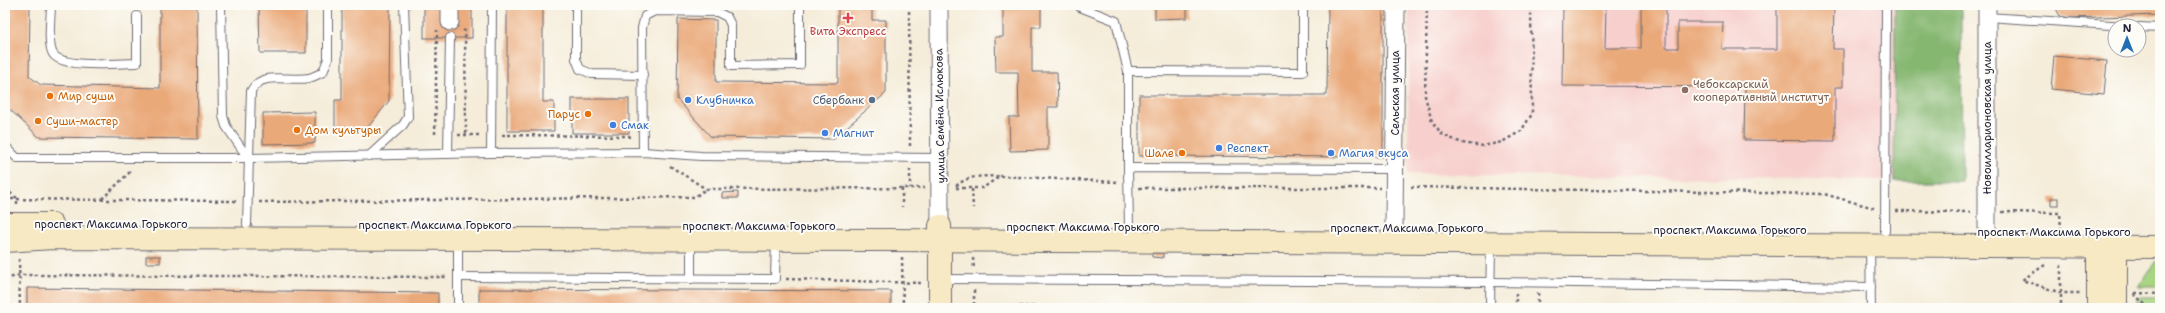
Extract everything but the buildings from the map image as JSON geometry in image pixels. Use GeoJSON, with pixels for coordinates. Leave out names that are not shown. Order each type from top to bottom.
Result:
{"type":"FeatureCollection","features":[{"type":"Feature","properties":{"kind":"main road","name":"проспект Максима Горького"},"geometry":{"type":"LineString","coordinates":[[11,217],[691,240],[776,240],[1129,227],[1395,236]]}},
{"type":"Feature","properties":{"kind":"main road","name":"проспект Максима Горького"},"geometry":{"type":"LineString","coordinates":[[5,241],[53,238],[458,232],[1490,236],[1886,231],[1987,232],[2160,247]]}},
{"type":"Feature","properties":{"kind":"main road"},"geometry":{"type":"LineString","coordinates":[[940,233],[932,281],[940,308]]}},
{"type":"Feature","properties":{"kind":"main road","name":"проспект Максима Горького"},"geometry":{"type":"LineString","coordinates":[[1490,236],[1870,246],[2107,242],[2160,233]]}},
{"type":"Feature","properties":{"kind":"main road"},"geometry":{"type":"LineString","coordinates":[[2098,308],[2107,242]]}},
{"type":"Feature","properties":{"kind":"main road"},"geometry":{"type":"LineString","coordinates":[[2107,242],[2116,308]]}},
{"type":"Feature","properties":{"kind":"street"},"geometry":{"type":"LineString","coordinates":[[450,5],[450,30]]}},
{"type":"Feature","properties":{"kind":"street","name":"улица Семёна Ислюкова"},"geometry":{"type":"LineString","coordinates":[[939,5],[940,233]]}},
{"type":"Feature","properties":{"kind":"street","name":"Сельская улица"},"geometry":{"type":"LineString","coordinates":[[1395,236],[1396,5]]}},
{"type":"Feature","properties":{"kind":"street","name":"Новоилларионовская улица"},"geometry":{"type":"LineString","coordinates":[[1987,11],[1987,232]]}},
{"type":"Feature","properties":{"kind":"lane"},"geometry":{"type":"LineString","coordinates":[[51,5],[51,43],[53,54],[61,61],[72,63],[137,63],[138,16]]}},
{"type":"Feature","properties":{"kind":"lane"},"geometry":{"type":"LineString","coordinates":[[221,5],[223,116],[226,126],[248,158]]}},
{"type":"Feature","properties":{"kind":"lane"},"geometry":{"type":"LineString","coordinates":[[247,224],[251,91],[255,83],[264,79],[309,78],[323,72],[328,59],[328,5]]}},
{"type":"Feature","properties":{"kind":"lane"},"geometry":{"type":"LineString","coordinates":[[369,156],[403,125],[408,117],[404,5]]}},
{"type":"Feature","properties":{"kind":"lane"},"geometry":{"type":"LineString","coordinates":[[491,152],[492,5]]}},
{"type":"Feature","properties":{"kind":"lane"},"geometry":{"type":"LineString","coordinates":[[576,5],[576,59],[580,69],[592,74],[642,74]]}},
{"type":"Feature","properties":{"kind":"lane"},"geometry":{"type":"LineString","coordinates":[[643,152],[642,28],[645,16],[655,11],[717,12],[727,17],[731,25],[731,66],[800,65],[800,5]]}},
{"type":"Feature","properties":{"kind":"lane"},"geometry":{"type":"LineString","coordinates":[[1080,5],[1080,7],[1116,21],[1128,71],[1129,227]]}},
{"type":"Feature","properties":{"kind":"lane"},"geometry":{"type":"LineString","coordinates":[[1128,71],[1302,72],[1302,5]]}},
{"type":"Feature","properties":{"kind":"lane"},"geometry":{"type":"LineString","coordinates":[[1886,5],[1886,231]]}},
{"type":"Feature","properties":{"kind":"lane"},"geometry":{"type":"LineString","coordinates":[[1987,11],[2107,24]]}},
{"type":"Feature","properties":{"kind":"lane"},"geometry":{"type":"LineString","coordinates":[[2147,27],[2160,28]]}},
{"type":"Feature","properties":{"kind":"lane"},"geometry":{"type":"LineString","coordinates":[[448,154],[450,30]]}},
{"type":"Feature","properties":{"kind":"lane"},"geometry":{"type":"LineString","coordinates":[[5,146],[17,158],[248,158],[491,152],[643,152],[700,156],[940,158]]}},
{"type":"Feature","properties":{"kind":"lane"},"geometry":{"type":"LineString","coordinates":[[1128,168],[1395,169]]}},
{"type":"Feature","properties":{"kind":"lane"},"geometry":{"type":"LineString","coordinates":[[458,232],[458,308]]}},
{"type":"Feature","properties":{"kind":"lane"},"geometry":{"type":"LineString","coordinates":[[1490,236],[1490,308]]}},
{"type":"Feature","properties":{"kind":"lane"},"geometry":{"type":"LineString","coordinates":[[691,240],[691,279]]}},
{"type":"Feature","properties":{"kind":"lane"},"geometry":{"type":"LineString","coordinates":[[458,277],[775,279],[776,240]]}},
{"type":"Feature","properties":{"kind":"lane"},"geometry":{"type":"LineString","coordinates":[[1870,246],[1871,308]]}},
{"type":"Feature","properties":{"kind":"lane"},"geometry":{"type":"LineString","coordinates":[[932,281],[1491,282],[1871,287]]}},
{"type":"Feature","properties":{"kind":"path"},"geometry":{"type":"LineString","coordinates":[[909,5],[910,188]]}},
{"type":"Feature","properties":{"kind":"path"},"geometry":{"type":"LineString","coordinates":[[1427,5],[1425,96],[1432,122],[1443,135],[1462,143],[1483,146],[1502,142],[1521,131],[1532,114],[1531,5]]}},
{"type":"Feature","properties":{"kind":"path"},"geometry":{"type":"LineString","coordinates":[[102,199],[144,158]]}},
{"type":"Feature","properties":{"kind":"path"},"geometry":{"type":"LineString","coordinates":[[669,165],[706,189],[931,188]]}},
{"type":"Feature","properties":{"kind":"path"},"geometry":{"type":"LineString","coordinates":[[1000,176],[983,188],[972,189],[954,187],[965,179],[972,177],[1000,176],[1121,182]]}},
{"type":"Feature","properties":{"kind":"path"},"geometry":{"type":"LineString","coordinates":[[1410,187],[1824,194],[1880,210]]}},
{"type":"Feature","properties":{"kind":"path"},"geometry":{"type":"LineString","coordinates":[[5,188],[17,198]]}},
{"type":"Feature","properties":{"kind":"path"},"geometry":{"type":"LineString","coordinates":[[902,188],[902,207]]}},
{"type":"Feature","properties":{"kind":"path"},"geometry":{"type":"LineString","coordinates":[[1135,188],[1388,188]]}},
{"type":"Feature","properties":{"kind":"path"},"geometry":{"type":"LineString","coordinates":[[257,202],[695,198],[706,189]]}},
{"type":"Feature","properties":{"kind":"path"},"geometry":{"type":"LineString","coordinates":[[972,189],[972,208]]}},
{"type":"Feature","properties":{"kind":"path"},"geometry":{"type":"LineString","coordinates":[[11,217],[17,198]]}},
{"type":"Feature","properties":{"kind":"path"},"geometry":{"type":"LineString","coordinates":[[5,199],[242,201]]}},
{"type":"Feature","properties":{"kind":"path"},"geometry":{"type":"LineString","coordinates":[[1894,211],[1974,212]]}},
{"type":"Feature","properties":{"kind":"path"},"geometry":{"type":"LineString","coordinates":[[1999,212],[2060,212],[2060,222]]}},
{"type":"Feature","properties":{"kind":"path"},"geometry":{"type":"LineString","coordinates":[[902,254],[902,308]]}},
{"type":"Feature","properties":{"kind":"path"},"geometry":{"type":"LineString","coordinates":[[19,257],[20,308]]}},
{"type":"Feature","properties":{"kind":"path"},"geometry":{"type":"LineString","coordinates":[[2061,263],[2061,308]]}},
{"type":"Feature","properties":{"kind":"path"},"geometry":{"type":"LineString","coordinates":[[2048,264],[2022,280],[2061,293],[2080,293]]}},
{"type":"Feature","properties":{"kind":"path"},"geometry":{"type":"LineString","coordinates":[[5,279],[20,275],[458,277]]}},
{"type":"Feature","properties":{"kind":"path"},"geometry":{"type":"LineString","coordinates":[[775,279],[902,283],[932,281]]}},
{"type":"Feature","properties":{"kind":"path"},"geometry":{"type":"LineString","coordinates":[[974,285],[974,306]]}},
{"type":"Feature","properties":{"kind":"path"},"geometry":{"type":"LineString","coordinates":[[2149,308],[2134,293],[2160,294]]}},
{"type":"Feature","properties":{"kind":"path"},"geometry":{"type":"LineString","coordinates":[[961,308],[961,306],[1308,308]]}},
{"type":"Feature","properties":{"kind":"shaded area","name":"Чебоксарский кооперативный институт"},"geometry":{"type":"Polygon","coordinates":[[[1409,5],[1961,5],[1962,181],[1408,174],[1409,5]]]}},
{"type":"Feature","properties":{"kind":"green space"},"geometry":{"type":"Polygon","coordinates":[[[1895,5],[1961,5],[1962,181],[1894,181],[1895,5]]]}},
{"type":"Feature","properties":{"kind":"green space"},"geometry":{"type":"Polygon","coordinates":[[[2155,262],[2160,262],[2160,287],[2139,287],[2155,262]]]}},
{"type":"Feature","properties":{"kind":"green space"},"geometry":{"type":"Polygon","coordinates":[[[2137,297],[2160,297],[2160,308],[2137,308],[2137,297]]]}},
{"type":"Feature","properties":{"kind":"place","name":"Вита Экспресс"},"geometry":{"type":"Point","coordinates":[848,18]}},
{"type":"Feature","properties":{"kind":"place","name":"Чебоксарский кооперативный институт"},"geometry":{"type":"Point","coordinates":[1685,90]}},
{"type":"Feature","properties":{"kind":"place","name":"Мир суши"},"geometry":{"type":"Point","coordinates":[50,96]}},
{"type":"Feature","properties":{"kind":"place","name":"Клубничка"},"geometry":{"type":"Point","coordinates":[688,100]}},
{"type":"Feature","properties":{"kind":"place","name":"Сбербанк"},"geometry":{"type":"Point","coordinates":[872,100]}},
{"type":"Feature","properties":{"kind":"place","name":"Парус"},"geometry":{"type":"Point","coordinates":[588,114]}},
{"type":"Feature","properties":{"kind":"place","name":"Суши-мастер"},"geometry":{"type":"Point","coordinates":[38,121]}},
{"type":"Feature","properties":{"kind":"place","name":"Смак"},"geometry":{"type":"Point","coordinates":[613,125]}},
{"type":"Feature","properties":{"kind":"place","name":"Дом культуры"},"geometry":{"type":"Point","coordinates":[297,130]}},
{"type":"Feature","properties":{"kind":"place","name":"Магнит"},"geometry":{"type":"Point","coordinates":[825,133]}},
{"type":"Feature","properties":{"kind":"place","name":"Респект"},"geometry":{"type":"Point","coordinates":[1219,148]}},
{"type":"Feature","properties":{"kind":"place","name":"Шале"},"geometry":{"type":"Point","coordinates":[1182,153]}},
{"type":"Feature","properties":{"kind":"place","name":"Магия вкуса"},"geometry":{"type":"Point","coordinates":[1331,153]}}]}
